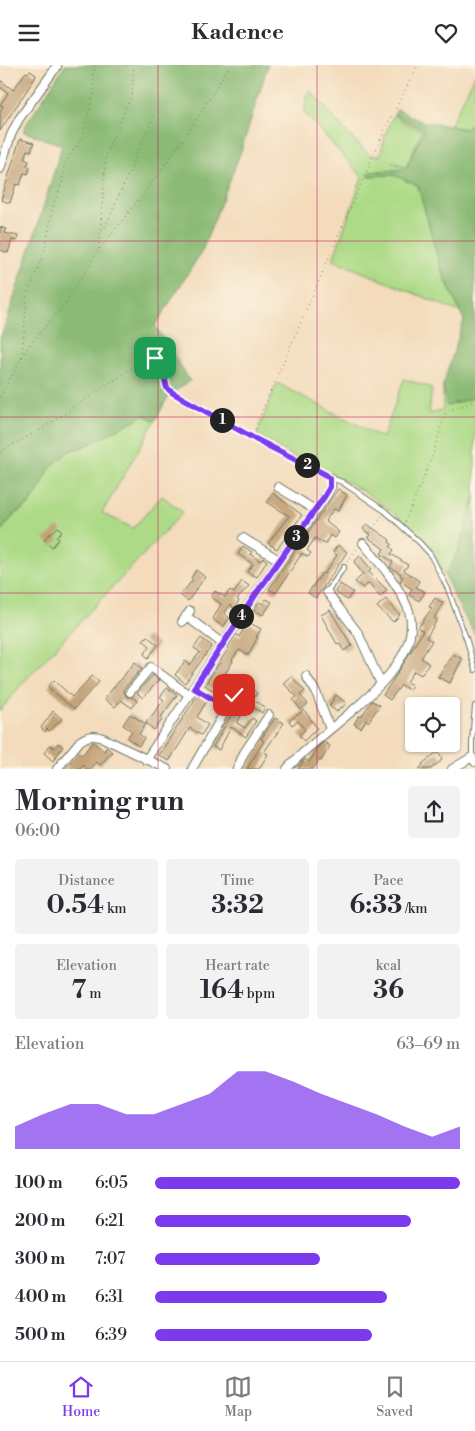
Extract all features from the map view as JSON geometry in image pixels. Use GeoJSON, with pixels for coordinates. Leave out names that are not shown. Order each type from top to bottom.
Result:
{"type":"FeatureCollection","features":[{"type":"Feature","properties":{"kind":"street"},"geometry":{"type":"LineString","coordinates":[[0,169],[11,135],[19,119],[56,67]]}},
{"type":"Feature","properties":{"kind":"street"},"geometry":{"type":"LineString","coordinates":[[146,760],[279,560],[315,510],[330,487],[330,479]]}},
{"type":"Feature","properties":{"kind":"street"},"geometry":{"type":"LineString","coordinates":[[278,487],[315,510]]}},
{"type":"Feature","properties":{"kind":"street"},"geometry":{"type":"LineString","coordinates":[[243,538],[279,560]]}},
{"type":"Feature","properties":{"kind":"street"},"geometry":{"type":"LineString","coordinates":[[287,769],[300,754],[381,684],[399,661],[410,639],[411,620],[407,605],[363,543]]}},
{"type":"Feature","properties":{"kind":"street"},"geometry":{"type":"LineString","coordinates":[[327,592],[358,633],[381,684]]}},
{"type":"Feature","properties":{"kind":"street"},"geometry":{"type":"LineString","coordinates":[[186,617],[223,644]]}},
{"type":"Feature","properties":{"kind":"street"},"geometry":{"type":"LineString","coordinates":[[130,692],[151,667],[191,691]]}},
{"type":"Feature","properties":{"kind":"street"},"geometry":{"type":"LineString","coordinates":[[306,676],[316,692],[330,729]]}},
{"type":"Feature","properties":{"kind":"street"},"geometry":{"type":"LineString","coordinates":[[192,769],[240,685]]}},
{"type":"Feature","properties":{"kind":"street"},"geometry":{"type":"LineString","coordinates":[[237,769],[244,753],[270,715]]}},
{"type":"Feature","properties":{"kind":"street"},"geometry":{"type":"LineString","coordinates":[[57,769],[80,741],[89,736],[103,738],[166,769]]}},
{"type":"Feature","properties":{"kind":"street"},"geometry":{"type":"LineString","coordinates":[[452,769],[474,760]]}},
{"type":"Feature","properties":{"kind":"lane"},"geometry":{"type":"LineString","coordinates":[[278,451],[326,475],[330,479],[342,482],[385,511],[420,543],[436,564],[448,589],[467,641],[475,670]]}},
{"type":"Feature","properties":{"kind":"lane"},"geometry":{"type":"LineString","coordinates":[[327,592],[344,567]]}},
{"type":"Feature","properties":{"kind":"lane"},"geometry":{"type":"LineString","coordinates":[[474,760],[472,742],[475,706]]}},
{"type":"Feature","properties":{"kind":"path"},"geometry":{"type":"LineString","coordinates":[[22,357],[27,295],[44,253],[55,200],[62,184],[64,165],[81,139],[84,130],[94,94],[93,78],[96,65]]}},
{"type":"Feature","properties":{"kind":"path"},"geometry":{"type":"LineString","coordinates":[[99,250],[106,154],[132,95],[134,65]]}},
{"type":"Feature","properties":{"kind":"path"},"geometry":{"type":"LineString","coordinates":[[0,397],[26,348],[63,306],[99,250],[192,127],[230,65]]}},
{"type":"Feature","properties":{"kind":"path"},"geometry":{"type":"LineString","coordinates":[[255,439],[256,425],[384,129],[418,65]]}},
{"type":"Feature","properties":{"kind":"path"},"geometry":{"type":"LineString","coordinates":[[101,235],[154,115]]}},
{"type":"Feature","properties":{"kind":"path"},"geometry":{"type":"LineString","coordinates":[[0,452],[43,429],[144,360],[155,358],[161,365],[167,388],[173,393],[278,451]]}},
{"type":"Feature","properties":{"kind":"path"},"geometry":{"type":"LineString","coordinates":[[403,527],[431,460],[446,411],[475,401]]}},
{"type":"Feature","properties":{"kind":"path"},"geometry":{"type":"LineString","coordinates":[[344,567],[385,511]]}},
{"type":"Feature","properties":{"kind":"path"},"geometry":{"type":"LineString","coordinates":[[191,691],[226,707]]}},
{"type":"Feature","properties":{"kind":"green space"},"geometry":{"type":"Polygon","coordinates":[[[65,65],[268,65],[240,154],[202,251],[155,326],[190,381],[169,395],[155,421],[144,415],[86,446],[69,451],[50,468],[42,485],[28,505],[15,514],[0,532],[0,338],[62,145],[24,132],[24,128],[65,65]]]}},
{"type":"Feature","properties":{"kind":"green space"},"geometry":{"type":"Polygon","coordinates":[[[475,75],[475,120],[466,129],[450,126],[475,75]]]}},
{"type":"Feature","properties":{"kind":"green space"},"geometry":{"type":"Polygon","coordinates":[[[309,89],[347,133],[370,155],[380,156],[386,132],[394,115],[402,119],[401,121],[422,131],[406,167],[391,161],[406,169],[370,172],[370,176],[394,175],[418,186],[441,269],[460,312],[333,260],[362,177],[304,112],[309,89]]]}},
{"type":"Feature","properties":{"kind":"green space"},"geometry":{"type":"Polygon","coordinates":[[[397,109],[420,121],[465,129],[475,120],[475,397],[447,406],[443,385],[464,320],[441,269],[418,186],[394,175],[369,176],[370,172],[406,169],[424,130],[394,115],[397,109]]]}},
{"type":"Feature","properties":{"kind":"green space"},"geometry":{"type":"Polygon","coordinates":[[[404,379],[432,388],[429,414],[443,409],[443,385],[448,406],[475,397],[475,497],[459,550],[445,576],[436,559],[423,542],[391,511],[341,479],[287,453],[257,434],[277,383],[383,438],[404,379]]]}},
{"type":"Feature","properties":{"kind":"green space"},"geometry":{"type":"Polygon","coordinates":[[[144,415],[155,421],[102,513],[133,528],[162,496],[183,512],[20,686],[0,711],[0,532],[15,514],[29,505],[42,485],[49,468],[69,451],[86,446],[144,415]]]}},
{"type":"Feature","properties":{"kind":"green space"},"geometry":{"type":"Polygon","coordinates":[[[475,497],[475,635],[456,601],[445,576],[459,550],[475,497]]]}},
{"type":"Feature","properties":{"kind":"building"},"geometry":{"type":"Polygon","coordinates":[[[30,71],[36,75],[35,78],[0,131],[0,112],[3,106],[0,105],[8,93],[0,87],[0,80],[13,90],[26,72],[30,71]]]}},
{"type":"Feature","properties":{"kind":"building"},"geometry":{"type":"Polygon","coordinates":[[[20,139],[34,143],[31,151],[27,150],[24,159],[29,161],[27,166],[30,167],[28,174],[24,173],[20,185],[16,184],[10,203],[1,200],[20,139]]]}},
{"type":"Feature","properties":{"kind":"building"},"geometry":{"type":"Polygon","coordinates":[[[0,227],[6,229],[4,233],[18,236],[17,241],[12,240],[8,253],[0,250],[0,227]]]}},
{"type":"Feature","properties":{"kind":"building"},"geometry":{"type":"Polygon","coordinates":[[[338,489],[347,495],[338,511],[334,509],[325,521],[339,532],[335,538],[330,535],[325,544],[315,538],[307,550],[311,553],[308,557],[302,553],[276,593],[269,589],[338,489]]]}},
{"type":"Feature","properties":{"kind":"building"},"geometry":{"type":"Polygon","coordinates":[[[273,493],[302,515],[277,549],[268,543],[289,516],[267,502],[273,493]]]}},
{"type":"Feature","properties":{"kind":"building"},"geometry":{"type":"Polygon","coordinates":[[[367,524],[390,540],[389,542],[392,544],[390,547],[394,550],[391,554],[408,565],[404,570],[419,581],[416,587],[425,592],[419,601],[409,595],[412,589],[400,581],[403,577],[400,576],[401,574],[390,567],[393,562],[381,554],[384,549],[369,538],[371,535],[363,529],[367,524]]]}},
{"type":"Feature","properties":{"kind":"building"},"geometry":{"type":"Polygon","coordinates":[[[58,527],[62,531],[56,537],[59,539],[52,547],[44,539],[58,527]]]}},
{"type":"Feature","properties":{"kind":"building"},"geometry":{"type":"Polygon","coordinates":[[[338,545],[347,552],[316,598],[308,593],[337,555],[333,552],[338,545]]]}},
{"type":"Feature","properties":{"kind":"building"},"geometry":{"type":"Polygon","coordinates":[[[243,546],[260,561],[263,558],[267,561],[257,577],[247,572],[253,564],[238,554],[243,546]]]}},
{"type":"Feature","properties":{"kind":"building"},"geometry":{"type":"Polygon","coordinates":[[[360,556],[371,569],[369,572],[387,590],[380,597],[369,583],[363,588],[355,582],[363,574],[354,562],[360,556]]]}},
{"type":"Feature","properties":{"kind":"building"},"geometry":{"type":"Polygon","coordinates":[[[196,570],[205,577],[188,601],[180,595],[193,580],[191,578],[196,570]]]}},
{"type":"Feature","properties":{"kind":"building"},"geometry":{"type":"Polygon","coordinates":[[[242,581],[249,586],[237,599],[239,601],[234,608],[230,605],[224,614],[230,618],[223,627],[213,619],[221,604],[211,597],[215,591],[225,597],[230,590],[234,593],[242,581]]]}},
{"type":"Feature","properties":{"kind":"building"},"geometry":{"type":"Polygon","coordinates":[[[340,584],[353,592],[347,600],[335,592],[340,584]]]}},
{"type":"Feature","properties":{"kind":"building"},"geometry":{"type":"Polygon","coordinates":[[[435,598],[443,603],[434,618],[437,620],[426,638],[432,641],[421,658],[429,664],[421,675],[414,671],[407,682],[412,685],[409,690],[401,685],[390,700],[383,695],[423,631],[418,628],[432,608],[429,607],[435,598]]]}},
{"type":"Feature","properties":{"kind":"building"},"geometry":{"type":"Polygon","coordinates":[[[266,599],[272,602],[263,615],[254,610],[259,602],[263,604],[266,599]]]}},
{"type":"Feature","properties":{"kind":"building"},"geometry":{"type":"Polygon","coordinates":[[[386,599],[400,615],[393,622],[377,607],[386,599]]]}},
{"type":"Feature","properties":{"kind":"building"},"geometry":{"type":"Polygon","coordinates":[[[330,610],[352,646],[344,651],[339,643],[337,644],[321,615],[330,610]]]}},
{"type":"Feature","properties":{"kind":"building"},"geometry":{"type":"Polygon","coordinates":[[[250,623],[261,629],[248,655],[239,650],[232,660],[225,674],[235,680],[222,702],[216,698],[219,694],[205,685],[236,634],[239,637],[246,625],[248,626],[250,623]]]}},
{"type":"Feature","properties":{"kind":"building"},"geometry":{"type":"Polygon","coordinates":[[[147,636],[158,645],[148,658],[144,654],[150,646],[143,640],[147,636]]]}},
{"type":"Feature","properties":{"kind":"building"},"geometry":{"type":"Polygon","coordinates":[[[201,638],[212,646],[185,683],[175,675],[185,661],[190,665],[200,652],[194,648],[201,638]]]}},
{"type":"Feature","properties":{"kind":"building"},"geometry":{"type":"Polygon","coordinates":[[[453,654],[462,659],[450,683],[438,677],[453,654]]]}},
{"type":"Feature","properties":{"kind":"building"},"geometry":{"type":"Polygon","coordinates":[[[135,662],[142,668],[123,690],[127,697],[132,697],[137,701],[132,708],[121,700],[115,707],[104,699],[135,662]]]}},
{"type":"Feature","properties":{"kind":"building"},"geometry":{"type":"Polygon","coordinates":[[[153,675],[159,680],[143,698],[137,693],[153,675]]]}},
{"type":"Feature","properties":{"kind":"building"},"geometry":{"type":"Polygon","coordinates":[[[92,676],[99,682],[74,709],[48,687],[54,680],[72,697],[92,676]]]}},
{"type":"Feature","properties":{"kind":"building"},"geometry":{"type":"Polygon","coordinates":[[[291,676],[305,691],[300,695],[308,704],[301,710],[293,700],[297,697],[283,683],[291,676]]]}},
{"type":"Feature","properties":{"kind":"building"},"geometry":{"type":"Polygon","coordinates":[[[247,686],[257,693],[253,700],[265,707],[262,713],[250,705],[248,708],[246,707],[237,723],[245,728],[252,718],[256,721],[246,737],[231,727],[219,750],[213,747],[247,686]]]}},
{"type":"Feature","properties":{"kind":"building"},"geometry":{"type":"Polygon","coordinates":[[[167,688],[177,695],[154,730],[146,723],[164,700],[160,697],[167,688]]]}},
{"type":"Feature","properties":{"kind":"building"},"geometry":{"type":"Polygon","coordinates":[[[199,693],[208,699],[197,717],[208,725],[201,735],[190,728],[169,761],[159,755],[199,693]]]}},
{"type":"Feature","properties":{"kind":"building"},"geometry":{"type":"Polygon","coordinates":[[[336,695],[346,703],[337,712],[329,706],[336,695]]]}},
{"type":"Feature","properties":{"kind":"building"},"geometry":{"type":"Polygon","coordinates":[[[372,701],[380,705],[368,722],[366,720],[361,728],[354,724],[359,716],[361,717],[372,701]]]}},
{"type":"Feature","properties":{"kind":"building"},"geometry":{"type":"Polygon","coordinates":[[[304,710],[317,728],[304,741],[299,735],[305,730],[298,721],[292,725],[289,721],[304,710]]]}},
{"type":"Feature","properties":{"kind":"building"},"geometry":{"type":"Polygon","coordinates":[[[53,711],[62,719],[49,731],[47,729],[45,732],[41,728],[53,711]]]}},
{"type":"Feature","properties":{"kind":"building"},"geometry":{"type":"Polygon","coordinates":[[[130,714],[146,724],[139,734],[144,738],[139,746],[127,738],[132,731],[123,725],[130,714]]]}},
{"type":"Feature","properties":{"kind":"building"},"geometry":{"type":"Polygon","coordinates":[[[275,718],[284,723],[264,752],[268,754],[259,769],[247,769],[264,741],[261,739],[275,718]]]}},
{"type":"Feature","properties":{"kind":"building"},"geometry":{"type":"Polygon","coordinates":[[[93,742],[104,751],[107,747],[112,752],[100,765],[96,762],[90,769],[86,769],[83,765],[80,769],[65,769],[79,753],[82,755],[93,742]]]}},
{"type":"Feature","properties":{"kind":"building"},"geometry":{"type":"Polygon","coordinates":[[[324,742],[330,746],[321,761],[319,760],[313,769],[298,769],[305,759],[309,762],[319,746],[324,742]]]}},
{"type":"Feature","properties":{"kind":"building"},"geometry":{"type":"Polygon","coordinates":[[[58,743],[63,747],[53,761],[44,753],[50,745],[54,748],[58,743]]]}},
{"type":"Feature","properties":{"kind":"building"},"geometry":{"type":"Polygon","coordinates":[[[436,753],[439,753],[442,760],[431,769],[419,769],[422,764],[436,753]]]}},
{"type":"Feature","properties":{"kind":"route"},"geometry":{"type":"LineString","coordinates":[[155,358],[161,365],[167,388],[173,393],[255,439],[326,475],[331,483],[324,497],[258,591],[194,688],[226,707],[234,695]]}}]}
